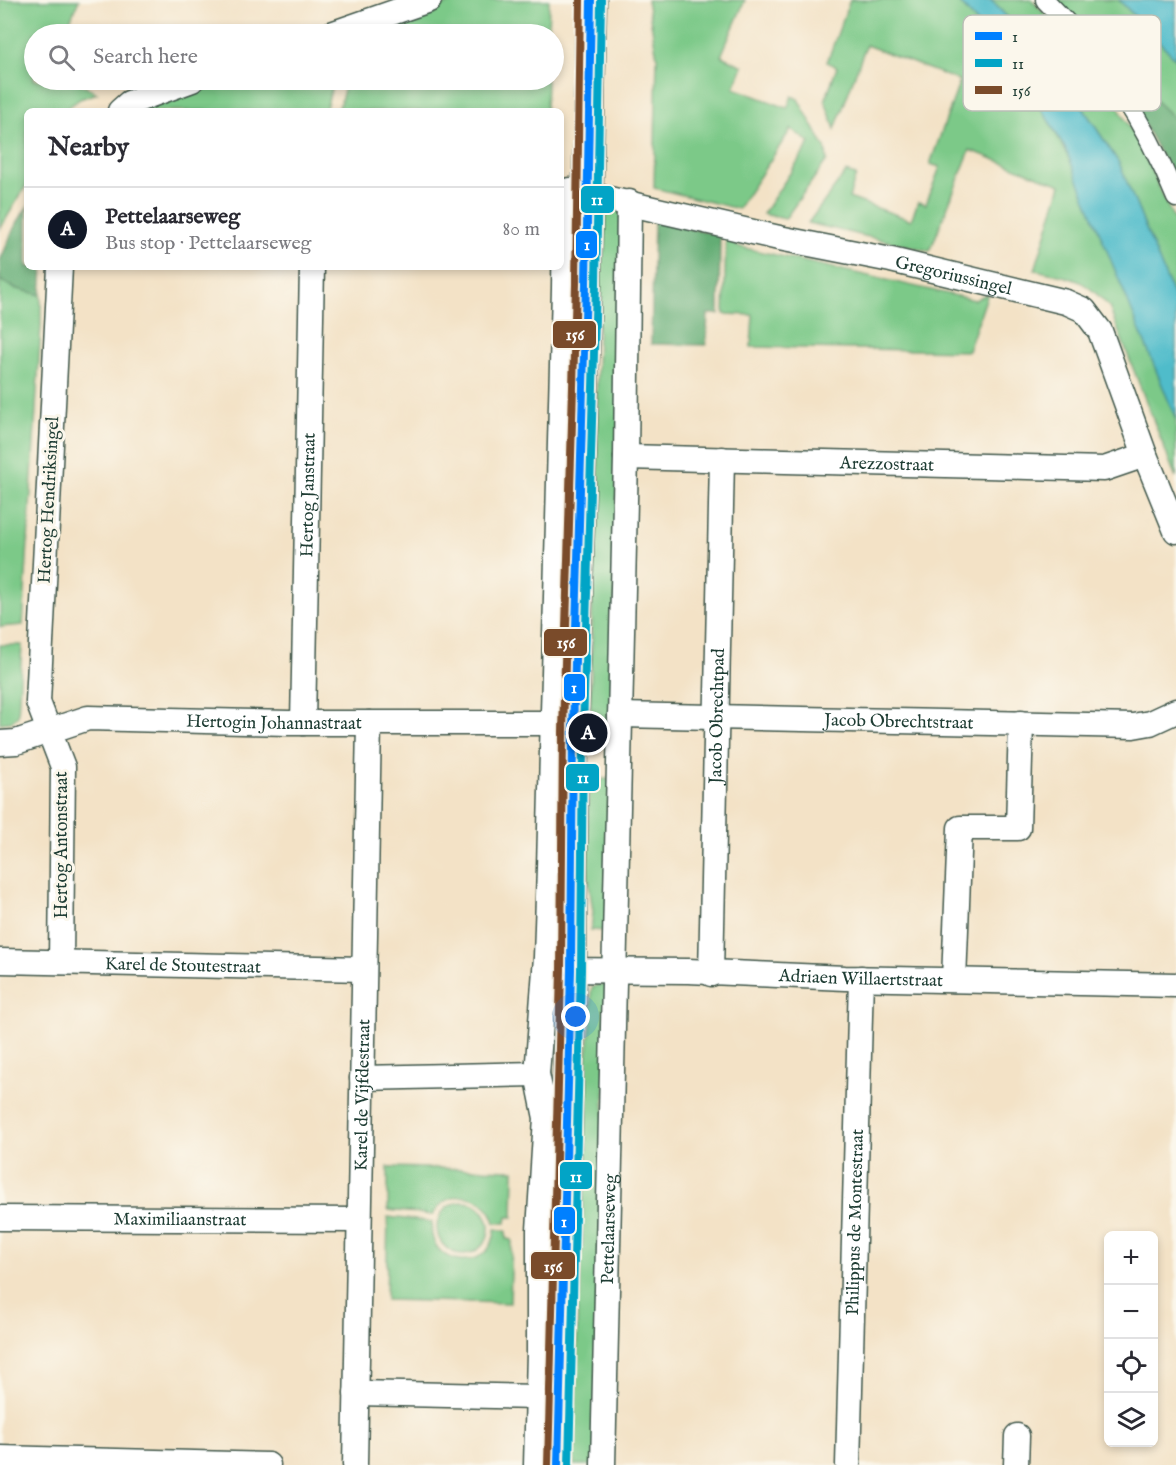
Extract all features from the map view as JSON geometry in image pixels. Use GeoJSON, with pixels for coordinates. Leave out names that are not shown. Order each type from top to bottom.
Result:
{"type":"FeatureCollection","features":[{"type":"Feature","properties":{"kind":"street"},"geometry":{"type":"LineString","coordinates":[[360,24],[429,0]]}},
{"type":"Feature","properties":{"kind":"street"},"geometry":{"type":"LineString","coordinates":[[558,1465],[558,970],[552,723],[565,215],[570,190],[591,0]]}},
{"type":"Feature","properties":{"kind":"street"},"geometry":{"type":"LineString","coordinates":[[1045,0],[1060,15]]}},
{"type":"Feature","properties":{"kind":"street"},"geometry":{"type":"LineString","coordinates":[[123,108],[129,103],[165,90]]}},
{"type":"Feature","properties":{"kind":"street"},"geometry":{"type":"LineString","coordinates":[[1132,111],[1159,157],[1176,198]]}},
{"type":"Feature","properties":{"kind":"street"},"geometry":{"type":"LineString","coordinates":[[536,1465],[539,1230],[546,1118],[537,1074],[558,970],[573,731],[570,190]]}},
{"type":"Feature","properties":{"kind":"street","name":"Gregoriussingel"},"geometry":{"type":"LineString","coordinates":[[570,190],[779,238],[891,260],[1066,302],[1084,309],[1100,331],[1145,455],[1176,531]]}},
{"type":"Feature","properties":{"kind":"street","name":"Pettelaarseweg"},"geometry":{"type":"LineString","coordinates":[[603,1465],[626,457],[629,202]]}},
{"type":"Feature","properties":{"kind":"street","name":"Hertog Hendriksingel"},"geometry":{"type":"LineString","coordinates":[[49,731],[38,702],[60,270]]}},
{"type":"Feature","properties":{"kind":"street","name":"Hertog Janstraat"},"geometry":{"type":"LineString","coordinates":[[303,723],[312,275]]}},
{"type":"Feature","properties":{"kind":"street","name":"Arezzostraat"},"geometry":{"type":"LineString","coordinates":[[626,457],[1104,469],[1145,455]]}},
{"type":"Feature","properties":{"kind":"street","name":"Jacob Obrechtpad"},"geometry":{"type":"LineString","coordinates":[[711,974],[722,459]]}},
{"type":"Feature","properties":{"kind":"street","name":"Jacob Obrechtstraat"},"geometry":{"type":"LineString","coordinates":[[620,715],[1133,726],[1149,723],[1176,711]]}},
{"type":"Feature","properties":{"kind":"street","name":"Hertogin Johannastraat"},"geometry":{"type":"LineString","coordinates":[[0,743],[16,742],[88,718],[303,723],[552,723]]}},
{"type":"Feature","properties":{"kind":"street","name":"Karel de Vijfdestraat"},"geometry":{"type":"LineString","coordinates":[[355,1465],[369,723]]}},
{"type":"Feature","properties":{"kind":"street"},"geometry":{"type":"LineString","coordinates":[[954,980],[960,828],[1018,828],[1021,723]]}},
{"type":"Feature","properties":{"kind":"street","name":"Hertog Antonstraat"},"geometry":{"type":"LineString","coordinates":[[49,731],[63,767],[61,962]]}},
{"type":"Feature","properties":{"kind":"street","name":"Karel de Stoutestraat"},"geometry":{"type":"LineString","coordinates":[[0,960],[364,969]]}},
{"type":"Feature","properties":{"kind":"street","name":"Adriaen Willaertstraat"},"geometry":{"type":"LineString","coordinates":[[558,970],[688,971],[711,974],[1176,985]]}},
{"type":"Feature","properties":{"kind":"street","name":"Philippus de Montestraat"},"geometry":{"type":"LineString","coordinates":[[848,1465],[861,978]]}},
{"type":"Feature","properties":{"kind":"street"},"geometry":{"type":"LineString","coordinates":[[362,1078],[537,1074]]}},
{"type":"Feature","properties":{"kind":"street","name":"Maximiliaanstraat"},"geometry":{"type":"LineString","coordinates":[[0,1218],[359,1220]]}},
{"type":"Feature","properties":{"kind":"street"},"geometry":{"type":"LineString","coordinates":[[356,1393],[538,1398]]}},
{"type":"Feature","properties":{"kind":"street"},"geometry":{"type":"LineString","coordinates":[[1016,1465],[1017,1436]]}},
{"type":"Feature","properties":{"kind":"street"},"geometry":{"type":"LineString","coordinates":[[0,1458],[268,1465]]}},
{"type":"Feature","properties":{"kind":"green space"},"geometry":{"type":"Polygon","coordinates":[[[0,0],[79,0],[68,24],[24,24],[24,90],[91,90],[97,93],[80,99],[67,108],[24,108],[24,189],[0,229],[0,0]]]}},
{"type":"Feature","properties":{"kind":"green space"},"geometry":{"type":"Polygon","coordinates":[[[459,0],[549,0],[548,24],[392,24],[459,0]]]}},
{"type":"Feature","properties":{"kind":"green space"},"geometry":{"type":"Polygon","coordinates":[[[647,0],[745,0],[721,56],[743,66],[734,88],[787,108],[792,96],[798,99],[826,150],[827,160],[785,219],[763,214],[810,143],[791,129],[738,209],[654,188],[657,57],[647,0]]]}},
{"type":"Feature","properties":{"kind":"green space"},"geometry":{"type":"Polygon","coordinates":[[[850,0],[957,0],[971,15],[963,15],[963,111],[1042,111],[1057,136],[1082,186],[1176,419],[1176,478],[1109,307],[1092,290],[1076,280],[1035,270],[1061,185],[970,150],[930,251],[808,223],[846,172],[856,175],[849,198],[911,220],[918,202],[926,204],[940,167],[930,164],[960,81],[866,45],[835,129],[825,101],[837,67],[827,62],[850,0]]]}},
{"type":"Feature","properties":{"kind":"green space"},"geometry":{"type":"Polygon","coordinates":[[[991,0],[1032,0],[1046,15],[1005,15],[991,0]]]}},
{"type":"Feature","properties":{"kind":"green space"},"geometry":{"type":"Polygon","coordinates":[[[1057,0],[1119,0],[1133,15],[1070,15],[1057,0]]]}},
{"type":"Feature","properties":{"kind":"green space"},"geometry":{"type":"Polygon","coordinates":[[[1161,43],[1176,59],[1176,120],[1161,106],[1161,43]]]}},
{"type":"Feature","properties":{"kind":"green space"},"geometry":{"type":"Polygon","coordinates":[[[193,90],[331,90],[326,108],[146,108],[164,99],[193,90]]]}},
{"type":"Feature","properties":{"kind":"green space"},"geometry":{"type":"Polygon","coordinates":[[[344,90],[547,90],[546,108],[339,108],[344,90]]]}},
{"type":"Feature","properties":{"kind":"green space"},"geometry":{"type":"Polygon","coordinates":[[[1161,106],[1176,120],[1176,183],[1137,111],[1161,111],[1161,106]]]}},
{"type":"Feature","properties":{"kind":"green space"},"geometry":{"type":"Polygon","coordinates":[[[1085,111],[1120,111],[1141,148],[1176,224],[1176,302],[1119,163],[1085,111]]]}},
{"type":"Feature","properties":{"kind":"green space"},"geometry":{"type":"Polygon","coordinates":[[[623,198],[612,727],[590,726],[599,275],[604,199],[623,198]]]}},
{"type":"Feature","properties":{"kind":"green space"},"geometry":{"type":"Polygon","coordinates":[[[24,212],[24,270],[43,270],[41,295],[14,288],[0,280],[0,261],[14,228],[24,212]]]}},
{"type":"Feature","properties":{"kind":"green space"},"geometry":{"type":"Polygon","coordinates":[[[654,221],[720,235],[719,314],[708,314],[706,345],[651,344],[654,221]]]}},
{"type":"Feature","properties":{"kind":"green space"},"geometry":{"type":"Polygon","coordinates":[[[726,236],[736,246],[975,300],[988,293],[968,351],[751,347],[753,315],[724,314],[726,236]]]}},
{"type":"Feature","properties":{"kind":"green space"},"geometry":{"type":"Polygon","coordinates":[[[0,280],[14,288],[41,295],[41,325],[23,625],[0,627],[0,280]]]}},
{"type":"Feature","properties":{"kind":"green space"},"geometry":{"type":"Polygon","coordinates":[[[0,645],[22,645],[18,716],[11,722],[0,723],[0,645]]]}},
{"type":"Feature","properties":{"kind":"green space"},"geometry":{"type":"Polygon","coordinates":[[[589,779],[611,779],[607,931],[591,930],[593,912],[586,862],[589,779]]]}},
{"type":"Feature","properties":{"kind":"green space"},"geometry":{"type":"Polygon","coordinates":[[[597,985],[607,985],[596,1465],[574,1465],[582,1097],[591,1023],[591,992],[592,988],[597,985]]]}},
{"type":"Feature","properties":{"kind":"green space"},"geometry":{"type":"Polygon","coordinates":[[[388,1167],[514,1170],[513,1217],[507,1217],[506,1223],[495,1223],[491,1213],[484,1205],[476,1199],[467,1197],[448,1200],[433,1215],[388,1210],[388,1167]]]}},
{"type":"Feature","properties":{"kind":"green space"},"geometry":{"type":"Polygon","coordinates":[[[458,1202],[468,1202],[482,1209],[489,1228],[482,1247],[468,1254],[458,1254],[448,1250],[441,1243],[437,1233],[437,1223],[441,1213],[448,1206],[458,1202]]]}},
{"type":"Feature","properties":{"kind":"green space"},"geometry":{"type":"Polygon","coordinates":[[[388,1217],[432,1222],[433,1237],[439,1249],[448,1257],[460,1260],[472,1259],[483,1254],[491,1244],[495,1229],[506,1231],[506,1239],[512,1240],[510,1303],[386,1300],[388,1217]]]}},
{"type":"Feature","properties":{"kind":"water"},"geometry":{"type":"Polygon","coordinates":[[[957,0],[991,0],[1005,15],[970,15],[957,0]]]}},
{"type":"Feature","properties":{"kind":"water"},"geometry":{"type":"Polygon","coordinates":[[[1119,0],[1176,0],[1176,59],[1161,43],[1161,15],[1133,15],[1119,0]]]}},
{"type":"Feature","properties":{"kind":"water"},"geometry":{"type":"Polygon","coordinates":[[[1042,111],[1085,111],[1119,163],[1176,302],[1176,419],[1065,148],[1042,111]]]}},
{"type":"Feature","properties":{"kind":"transit line","name":"156"},"geometry":{"type":"LineString","coordinates":[[548,1465],[561,970],[563,731],[576,284],[580,0]]}},
{"type":"Feature","properties":{"kind":"transit line","name":"1"},"geometry":{"type":"LineString","coordinates":[[558,1465],[571,970],[573,731],[586,284],[591,0]]}},
{"type":"Feature","properties":{"kind":"transit line","name":"11"},"geometry":{"type":"LineString","coordinates":[[569,1465],[581,970],[583,731],[596,284],[601,0]]}},
{"type":"Feature","properties":{"kind":"place","name":"Pettelaarseweg"},"geometry":{"type":"Point","coordinates":[588,733]}}]}
